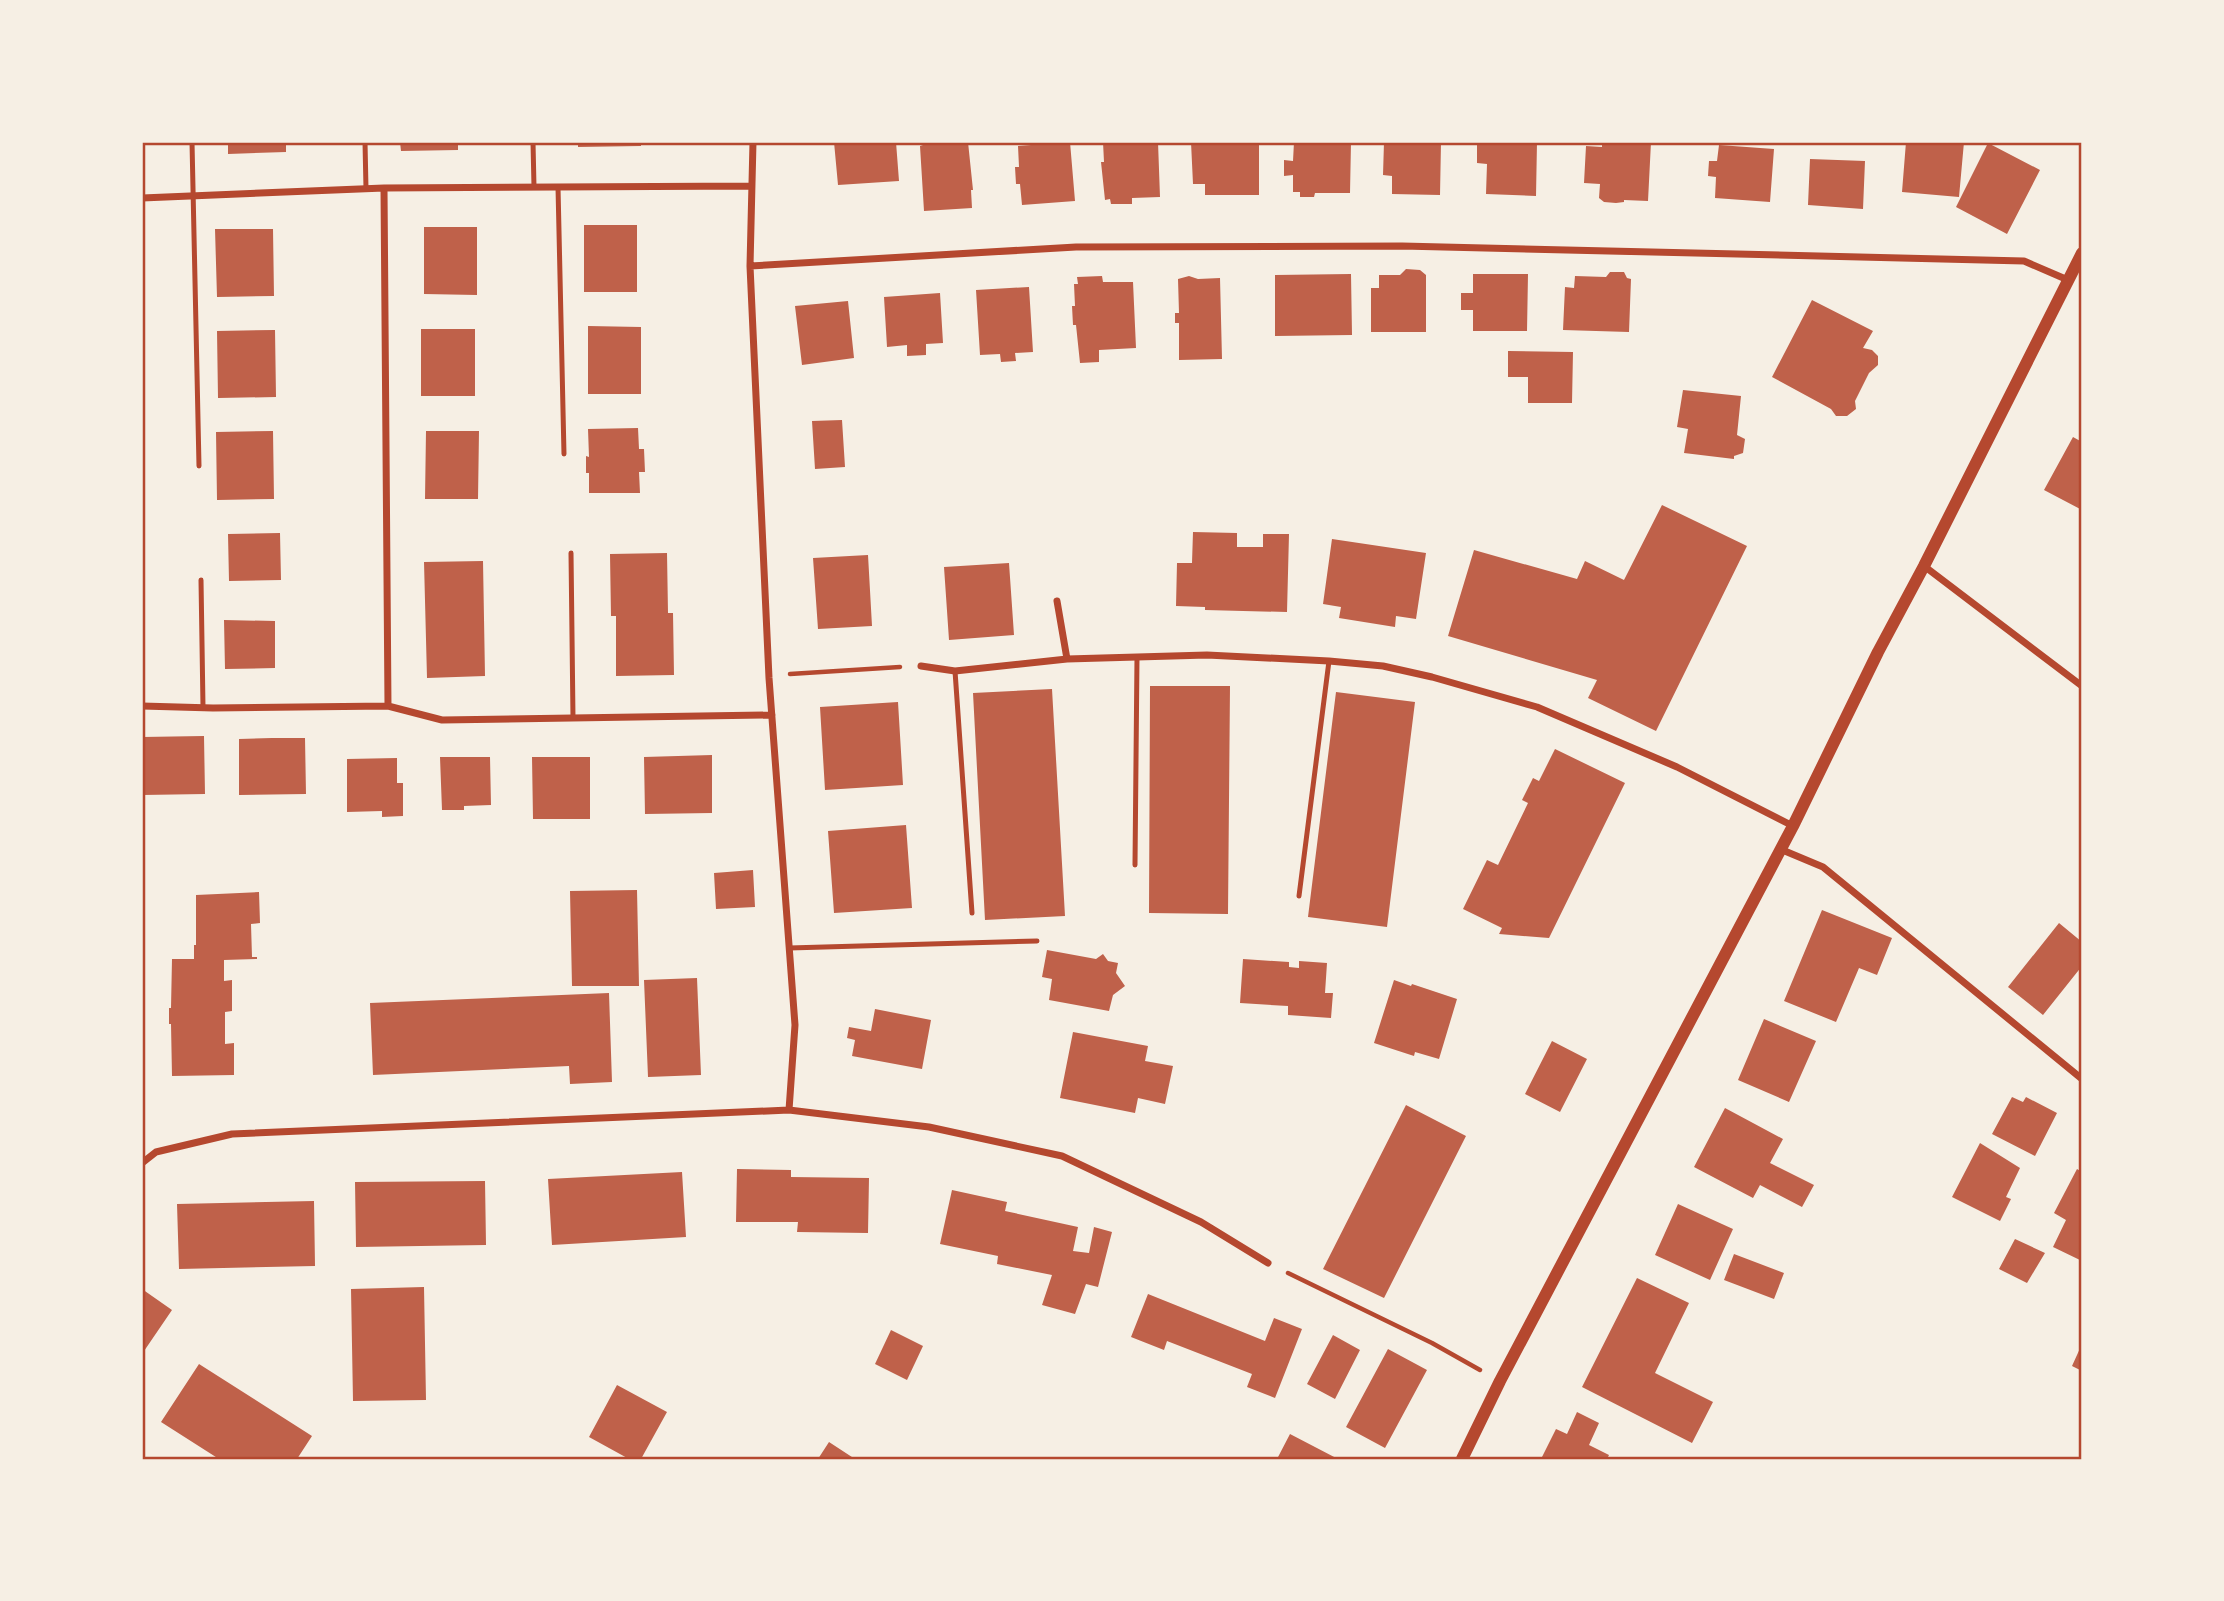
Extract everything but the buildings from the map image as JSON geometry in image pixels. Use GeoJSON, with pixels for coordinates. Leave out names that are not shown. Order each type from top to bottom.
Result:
{"type":"FeatureCollection","features":[{"type":"Feature","properties":{"kind":"street"},"geometry":{"type":"LineString","coordinates":[[752,142],[750,267],[769,678],[795,1024],[789,1110]]}},
{"type":"Feature","properties":{"kind":"street"},"geometry":{"type":"LineString","coordinates":[[142,198],[384,188],[752,186]]}},
{"type":"Feature","properties":{"kind":"street"},"geometry":{"type":"LineString","coordinates":[[384,188],[388,706]]}},
{"type":"Feature","properties":{"kind":"street"},"geometry":{"type":"LineString","coordinates":[[750,267],[1076,247],[1402,246],[2024,261],[2068,280]]}},
{"type":"Feature","properties":{"kind":"street"},"geometry":{"type":"LineString","coordinates":[[1462,1459],[1500,1381],[1793,826],[1878,652],[2082,253]]}},
{"type":"Feature","properties":{"kind":"street"},"geometry":{"type":"LineString","coordinates":[[1924,566],[2082,686]]}},
{"type":"Feature","properties":{"kind":"street"},"geometry":{"type":"LineString","coordinates":[[1056,601],[1067,659]]}},
{"type":"Feature","properties":{"kind":"street"},"geometry":{"type":"LineString","coordinates":[[921,666],[955,671],[1067,659],[1207,654],[1329,660],[1383,666],[1536,707],[1677,767],[1793,826]]}},
{"type":"Feature","properties":{"kind":"street"},"geometry":{"type":"LineString","coordinates":[[142,706],[388,706],[442,720],[772,715]]}},
{"type":"Feature","properties":{"kind":"street"},"geometry":{"type":"LineString","coordinates":[[1780,849],[1823,867],[2082,1079]]}},
{"type":"Feature","properties":{"kind":"street"},"geometry":{"type":"LineString","coordinates":[[142,1163],[156,1152],[232,1134],[789,1110],[929,1127],[1062,1156],[1201,1222],[1268,1263]]}},
{"type":"Feature","properties":{"kind":"lane"},"geometry":{"type":"LineString","coordinates":[[192,142],[199,466]]}},
{"type":"Feature","properties":{"kind":"lane"},"geometry":{"type":"LineString","coordinates":[[365,142],[366,189]]}},
{"type":"Feature","properties":{"kind":"lane"},"geometry":{"type":"LineString","coordinates":[[533,142],[534,187]]}},
{"type":"Feature","properties":{"kind":"lane"},"geometry":{"type":"LineString","coordinates":[[558,187],[564,454]]}},
{"type":"Feature","properties":{"kind":"lane"},"geometry":{"type":"LineString","coordinates":[[571,553],[573,718]]}},
{"type":"Feature","properties":{"kind":"lane"},"geometry":{"type":"LineString","coordinates":[[201,580],[203,707]]}},
{"type":"Feature","properties":{"kind":"lane"},"geometry":{"type":"LineString","coordinates":[[1135,865],[1137,657]]}},
{"type":"Feature","properties":{"kind":"lane"},"geometry":{"type":"LineString","coordinates":[[1298,896],[1329,660]]}},
{"type":"Feature","properties":{"kind":"lane"},"geometry":{"type":"LineString","coordinates":[[955,671],[972,913]]}},
{"type":"Feature","properties":{"kind":"lane"},"geometry":{"type":"LineString","coordinates":[[789,948],[1037,941]]}},
{"type":"Feature","properties":{"kind":"path"},"geometry":{"type":"LineString","coordinates":[[769,678],[800,672],[921,666]]}},
{"type":"Feature","properties":{"kind":"path"},"geometry":{"type":"LineString","coordinates":[[1268,1263],[1432,1343],[1500,1381]]}}]}
